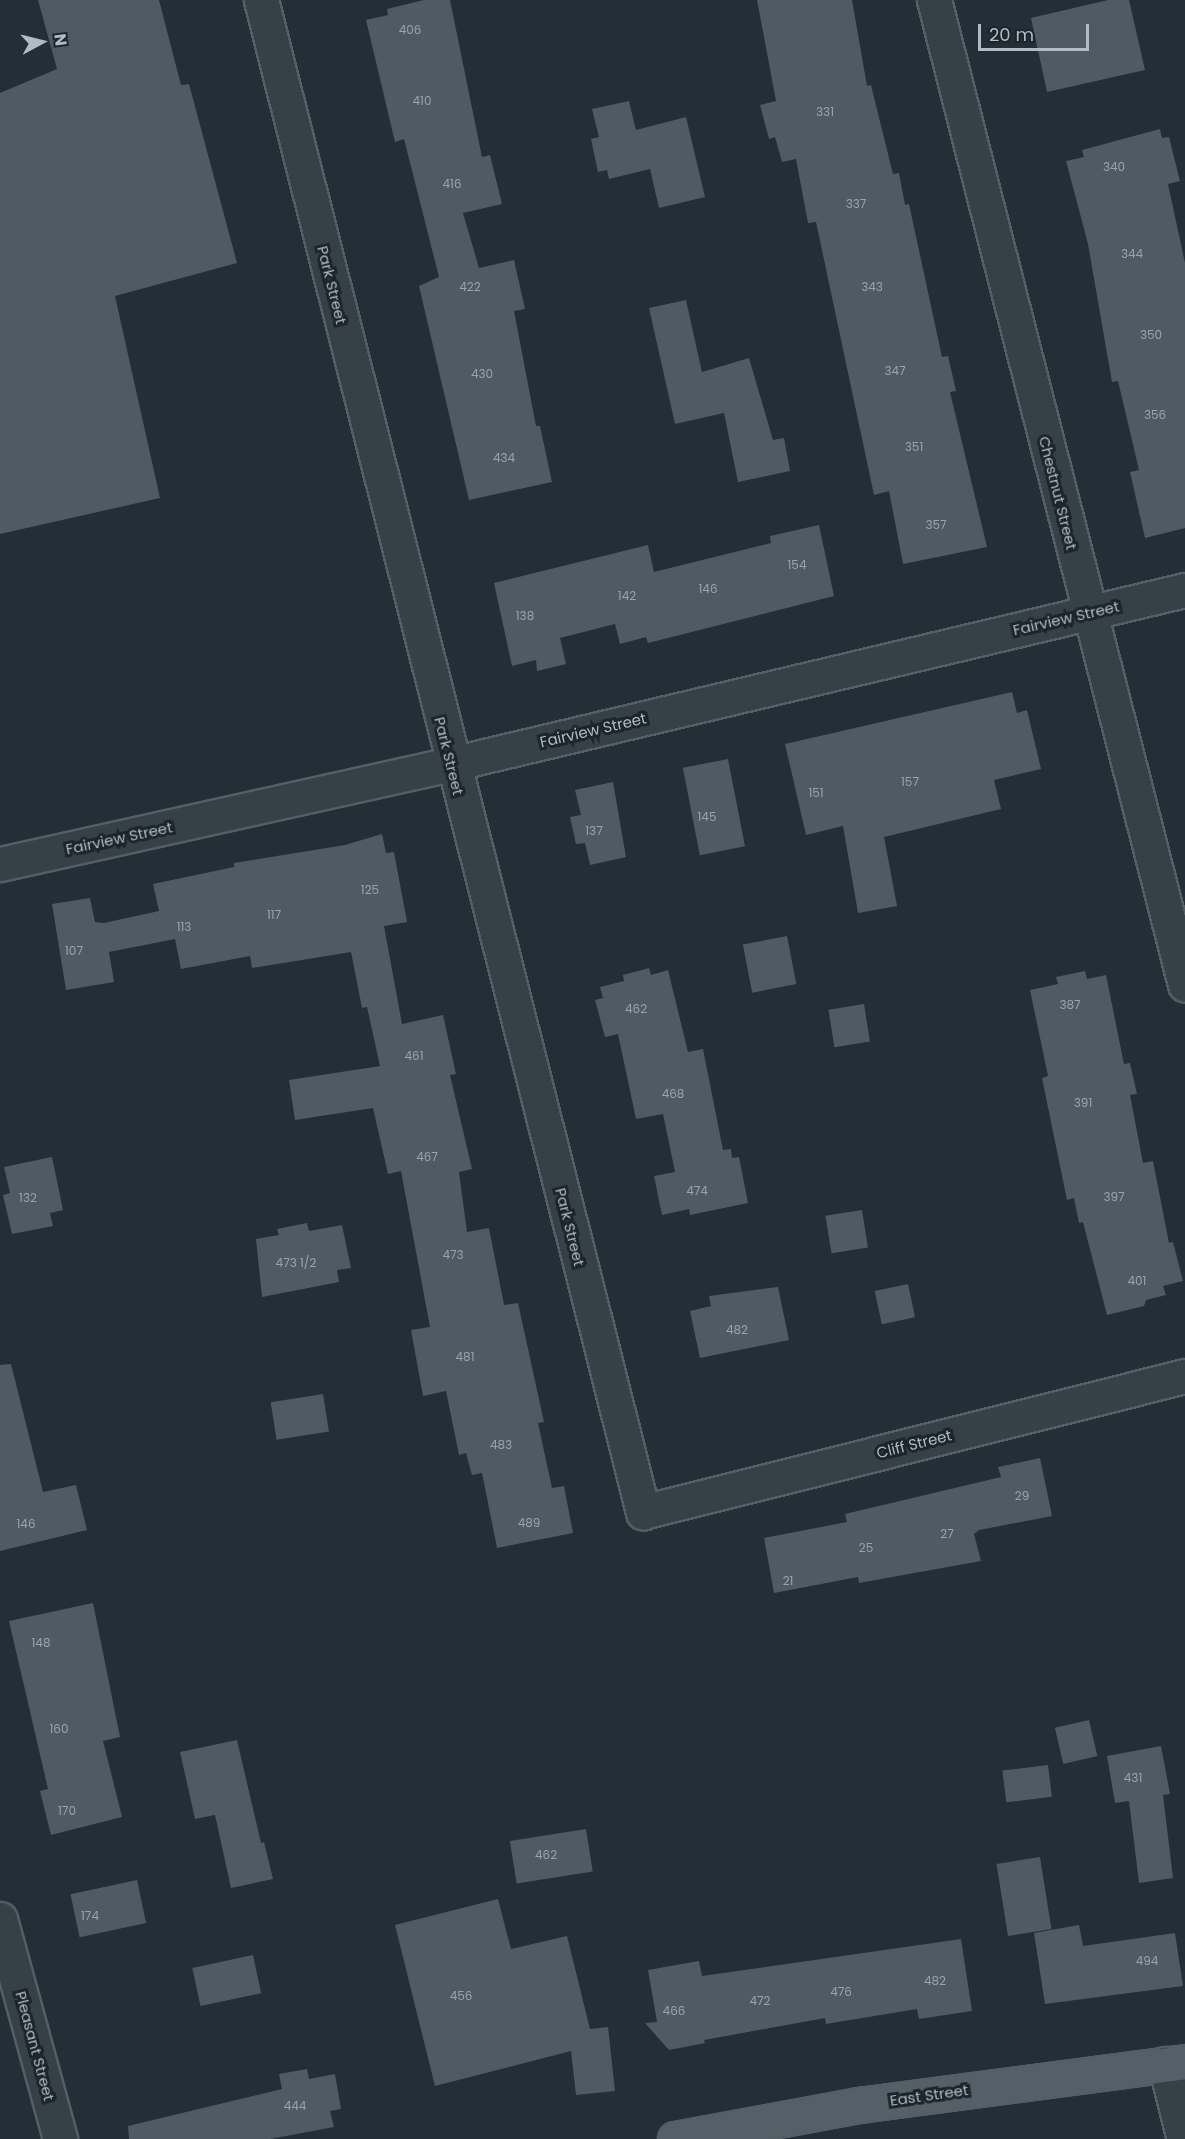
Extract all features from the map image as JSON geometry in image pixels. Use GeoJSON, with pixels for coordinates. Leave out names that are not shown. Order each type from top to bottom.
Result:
{"type":"FeatureCollection","features":[{"type":"Feature","properties":{"kind":"main road","name":"East Street"},"geometry":{"type":"LineString","coordinates":[[675,2139],[859,2105],[1175,2063]]}},
{"type":"Feature","properties":{"kind":"street","name":"Park Street"},"geometry":{"type":"LineString","coordinates":[[261,0],[451,764],[643,1512]]}},
{"type":"Feature","properties":{"kind":"street","name":"Chestnut Street"},"geometry":{"type":"LineString","coordinates":[[934,0],[1088,613],[1185,985]]}},
{"type":"Feature","properties":{"kind":"street","name":"Fairview Street"},"geometry":{"type":"LineString","coordinates":[[0,864],[451,764],[1185,590]]}},
{"type":"Feature","properties":{"kind":"street","name":"Cliff Street"},"geometry":{"type":"LineString","coordinates":[[643,1512],[1185,1376]]}},
{"type":"Feature","properties":{"kind":"street","name":"Pleasant Street"},"geometry":{"type":"LineString","coordinates":[[0,1919],[60,2139]]}},
{"type":"Feature","properties":{"kind":"street"},"geometry":{"type":"LineString","coordinates":[[1175,2063],[1184,2139]]}},
{"type":"Feature","properties":{"kind":"building"},"geometry":{"type":"Polygon","coordinates":[[[38,0],[159,0],[181,85],[189,84],[237,263],[115,296],[160,498],[0,534],[0,93],[57,69],[38,0]]]}},
{"type":"Feature","properties":{"kind":"building"},"geometry":{"type":"Polygon","coordinates":[[[424,0],[450,0],[482,157],[490,155],[502,204],[463,213],[479,268],[514,260],[525,309],[514,311],[536,426],[540,426],[552,482],[469,500],[419,286],[439,277],[404,139],[395,142],[366,20],[388,15],[387,9],[424,0]]]}},
{"type":"Feature","properties":{"kind":"building"},"geometry":{"type":"Polygon","coordinates":[[[757,0],[852,0],[867,86],[871,85],[893,174],[899,173],[905,205],[909,204],[942,357],[948,356],[956,391],[950,392],[987,547],[903,564],[889,491],[874,495],[816,222],[808,223],[796,159],[782,162],[775,137],[769,139],[760,105],[776,101],[757,0]]]}},
{"type":"Feature","properties":{"kind":"building"},"geometry":{"type":"Polygon","coordinates":[[[1108,0],[1129,0],[1145,70],[1047,92],[1031,18],[1108,0]]]}},
{"type":"Feature","properties":{"kind":"building"},"geometry":{"type":"Polygon","coordinates":[[[629,101],[636,130],[686,117],[705,197],[659,208],[650,169],[609,179],[607,170],[598,172],[591,139],[599,137],[592,109],[629,101]]]}},
{"type":"Feature","properties":{"kind":"building"},"geometry":{"type":"Polygon","coordinates":[[[1160,129],[1162,138],[1169,137],[1180,181],[1168,184],[1185,263],[1185,528],[1145,538],[1130,472],[1139,470],[1118,381],[1112,382],[1088,244],[1066,161],[1084,157],[1082,150],[1160,129]]]}},
{"type":"Feature","properties":{"kind":"building"},"geometry":{"type":"Polygon","coordinates":[[[686,300],[702,372],[749,358],[773,440],[784,438],[790,471],[738,482],[724,413],[675,424],[649,308],[686,300]]]}},
{"type":"Feature","properties":{"kind":"building"},"geometry":{"type":"Polygon","coordinates":[[[819,525],[834,596],[648,643],[646,637],[620,644],[615,624],[560,638],[566,664],[537,671],[536,660],[512,666],[494,583],[648,545],[654,572],[771,543],[770,536],[819,525]]]}},
{"type":"Feature","properties":{"kind":"building"},"geometry":{"type":"Polygon","coordinates":[[[1012,692],[1017,713],[1027,710],[1041,769],[994,780],[1001,809],[884,837],[897,906],[858,913],[843,826],[806,835],[785,744],[1012,692]]]}},
{"type":"Feature","properties":{"kind":"building"},"geometry":{"type":"Polygon","coordinates":[[[728,759],[745,846],[700,855],[683,768],[728,759]]]}},
{"type":"Feature","properties":{"kind":"building"},"geometry":{"type":"Polygon","coordinates":[[[613,782],[626,857],[590,865],[585,843],[576,844],[570,817],[581,815],[575,790],[613,782]]]}},
{"type":"Feature","properties":{"kind":"building"},"geometry":{"type":"Polygon","coordinates":[[[382,834],[386,853],[394,852],[407,922],[384,926],[402,1024],[443,1015],[456,1074],[450,1075],[472,1169],[459,1172],[467,1232],[489,1228],[504,1305],[518,1303],[544,1422],[538,1423],[552,1488],[564,1486],[573,1533],[497,1548],[482,1473],[472,1475],[466,1453],[459,1455],[446,1391],[423,1396],[411,1330],[430,1327],[401,1171],[388,1174],[373,1108],[295,1120],[289,1080],[380,1066],[367,1007],[362,1008],[351,952],[252,968],[250,956],[181,969],[175,939],[109,952],[114,982],[66,990],[52,904],[90,898],[95,922],[104,923],[159,911],[153,884],[234,867],[234,863],[345,845],[382,834]]]}},
{"type":"Feature","properties":{"kind":"building"},"geometry":{"type":"Polygon","coordinates":[[[787,936],[796,984],[752,993],[743,945],[787,936]]]}},
{"type":"Feature","properties":{"kind":"building"},"geometry":{"type":"Polygon","coordinates":[[[649,968],[651,975],[668,970],[688,1052],[703,1049],[723,1150],[731,1149],[732,1158],[739,1157],[748,1203],[690,1215],[689,1209],[662,1215],[654,1176],[675,1172],[663,1114],[636,1119],[618,1034],[605,1037],[595,1000],[603,998],[600,987],[624,981],[623,975],[649,968]]]}},
{"type":"Feature","properties":{"kind":"building"},"geometry":{"type":"Polygon","coordinates":[[[1085,971],[1087,979],[1106,975],[1124,1064],[1130,1063],[1137,1094],[1130,1095],[1143,1163],[1153,1161],[1169,1243],[1173,1242],[1183,1281],[1163,1286],[1166,1295],[1146,1300],[1144,1306],[1107,1315],[1083,1222],[1079,1223],[1074,1198],[1067,1200],[1042,1078],[1048,1076],[1030,990],[1058,984],[1056,977],[1085,971]]]}},
{"type":"Feature","properties":{"kind":"building"},"geometry":{"type":"Polygon","coordinates":[[[864,1004],[870,1042],[834,1047],[828,1010],[864,1004]]]}},
{"type":"Feature","properties":{"kind":"building"},"geometry":{"type":"Polygon","coordinates":[[[52,1157],[63,1210],[50,1213],[53,1226],[12,1234],[3,1195],[10,1193],[4,1167],[52,1157]]]}},
{"type":"Feature","properties":{"kind":"building"},"geometry":{"type":"Polygon","coordinates":[[[862,1210],[868,1248],[831,1253],[825,1216],[862,1210]]]}},
{"type":"Feature","properties":{"kind":"building"},"geometry":{"type":"Polygon","coordinates":[[[307,1223],[309,1231],[342,1225],[351,1268],[337,1270],[339,1282],[262,1297],[256,1239],[279,1235],[277,1229],[307,1223]]]}},
{"type":"Feature","properties":{"kind":"building"},"geometry":{"type":"Polygon","coordinates":[[[908,1284],[915,1317],[882,1324],[875,1291],[908,1284]]]}},
{"type":"Feature","properties":{"kind":"building"},"geometry":{"type":"Polygon","coordinates":[[[778,1287],[789,1340],[700,1358],[690,1311],[711,1306],[709,1296],[778,1287]]]}},
{"type":"Feature","properties":{"kind":"building"},"geometry":{"type":"Polygon","coordinates":[[[11,1364],[43,1492],[76,1485],[87,1530],[0,1551],[0,1365],[11,1364]]]}},
{"type":"Feature","properties":{"kind":"building"},"geometry":{"type":"Polygon","coordinates":[[[323,1394],[329,1432],[277,1440],[271,1402],[323,1394]]]}},
{"type":"Feature","properties":{"kind":"building"},"geometry":{"type":"Polygon","coordinates":[[[1040,1458],[1052,1516],[979,1530],[974,1534],[981,1561],[859,1583],[858,1577],[774,1593],[764,1538],[847,1522],[845,1514],[1001,1477],[998,1467],[1040,1458]]]}},
{"type":"Feature","properties":{"kind":"building"},"geometry":{"type":"Polygon","coordinates":[[[93,1603],[120,1737],[103,1741],[122,1817],[51,1835],[40,1791],[48,1789],[9,1621],[93,1603]]]}},
{"type":"Feature","properties":{"kind":"building"},"geometry":{"type":"Polygon","coordinates":[[[1089,1720],[1097,1756],[1063,1764],[1055,1728],[1089,1720]]]}},
{"type":"Feature","properties":{"kind":"building"},"geometry":{"type":"Polygon","coordinates":[[[237,1740],[261,1843],[264,1842],[273,1879],[231,1888],[215,1815],[195,1819],[180,1752],[237,1740]]]}},
{"type":"Feature","properties":{"kind":"building"},"geometry":{"type":"Polygon","coordinates":[[[1161,1746],[1170,1794],[1163,1795],[1173,1878],[1139,1883],[1129,1801],[1115,1803],[1107,1756],[1161,1746]]]}},
{"type":"Feature","properties":{"kind":"building"},"geometry":{"type":"Polygon","coordinates":[[[1048,1765],[1052,1797],[1006,1802],[1002,1771],[1048,1765]]]}},
{"type":"Feature","properties":{"kind":"building"},"geometry":{"type":"Polygon","coordinates":[[[586,1829],[593,1871],[517,1884],[510,1841],[586,1829]]]}},
{"type":"Feature","properties":{"kind":"building"},"geometry":{"type":"Polygon","coordinates":[[[1040,1857],[1051,1929],[1008,1936],[997,1864],[1040,1857]]]}},
{"type":"Feature","properties":{"kind":"building"},"geometry":{"type":"Polygon","coordinates":[[[137,1880],[146,1923],[80,1937],[70,1894],[137,1880]]]}},
{"type":"Feature","properties":{"kind":"building"},"geometry":{"type":"Polygon","coordinates":[[[498,1899],[511,1949],[567,1936],[590,2029],[608,2027],[615,2091],[576,2095],[571,2051],[435,2086],[395,1925],[498,1899]]]}},
{"type":"Feature","properties":{"kind":"building"},"geometry":{"type":"Polygon","coordinates":[[[1079,1925],[1083,1946],[1175,1933],[1183,1986],[1045,2004],[1034,1933],[1079,1925]]]}},
{"type":"Feature","properties":{"kind":"building"},"geometry":{"type":"Polygon","coordinates":[[[961,1939],[972,2011],[919,2019],[917,2009],[826,2024],[825,2018],[704,2040],[705,2043],[669,2050],[645,2023],[657,2022],[648,1970],[699,1961],[702,1976],[961,1939]]]}},
{"type":"Feature","properties":{"kind":"building"},"geometry":{"type":"Polygon","coordinates":[[[253,1955],[261,1993],[200,2006],[192,1968],[253,1955]]]}},
{"type":"Feature","properties":{"kind":"building"},"geometry":{"type":"Polygon","coordinates":[[[307,2069],[309,2079],[335,2074],[341,2109],[330,2111],[334,2127],[270,2139],[129,2139],[128,2126],[282,2089],[279,2074],[307,2069]]]}}]}
